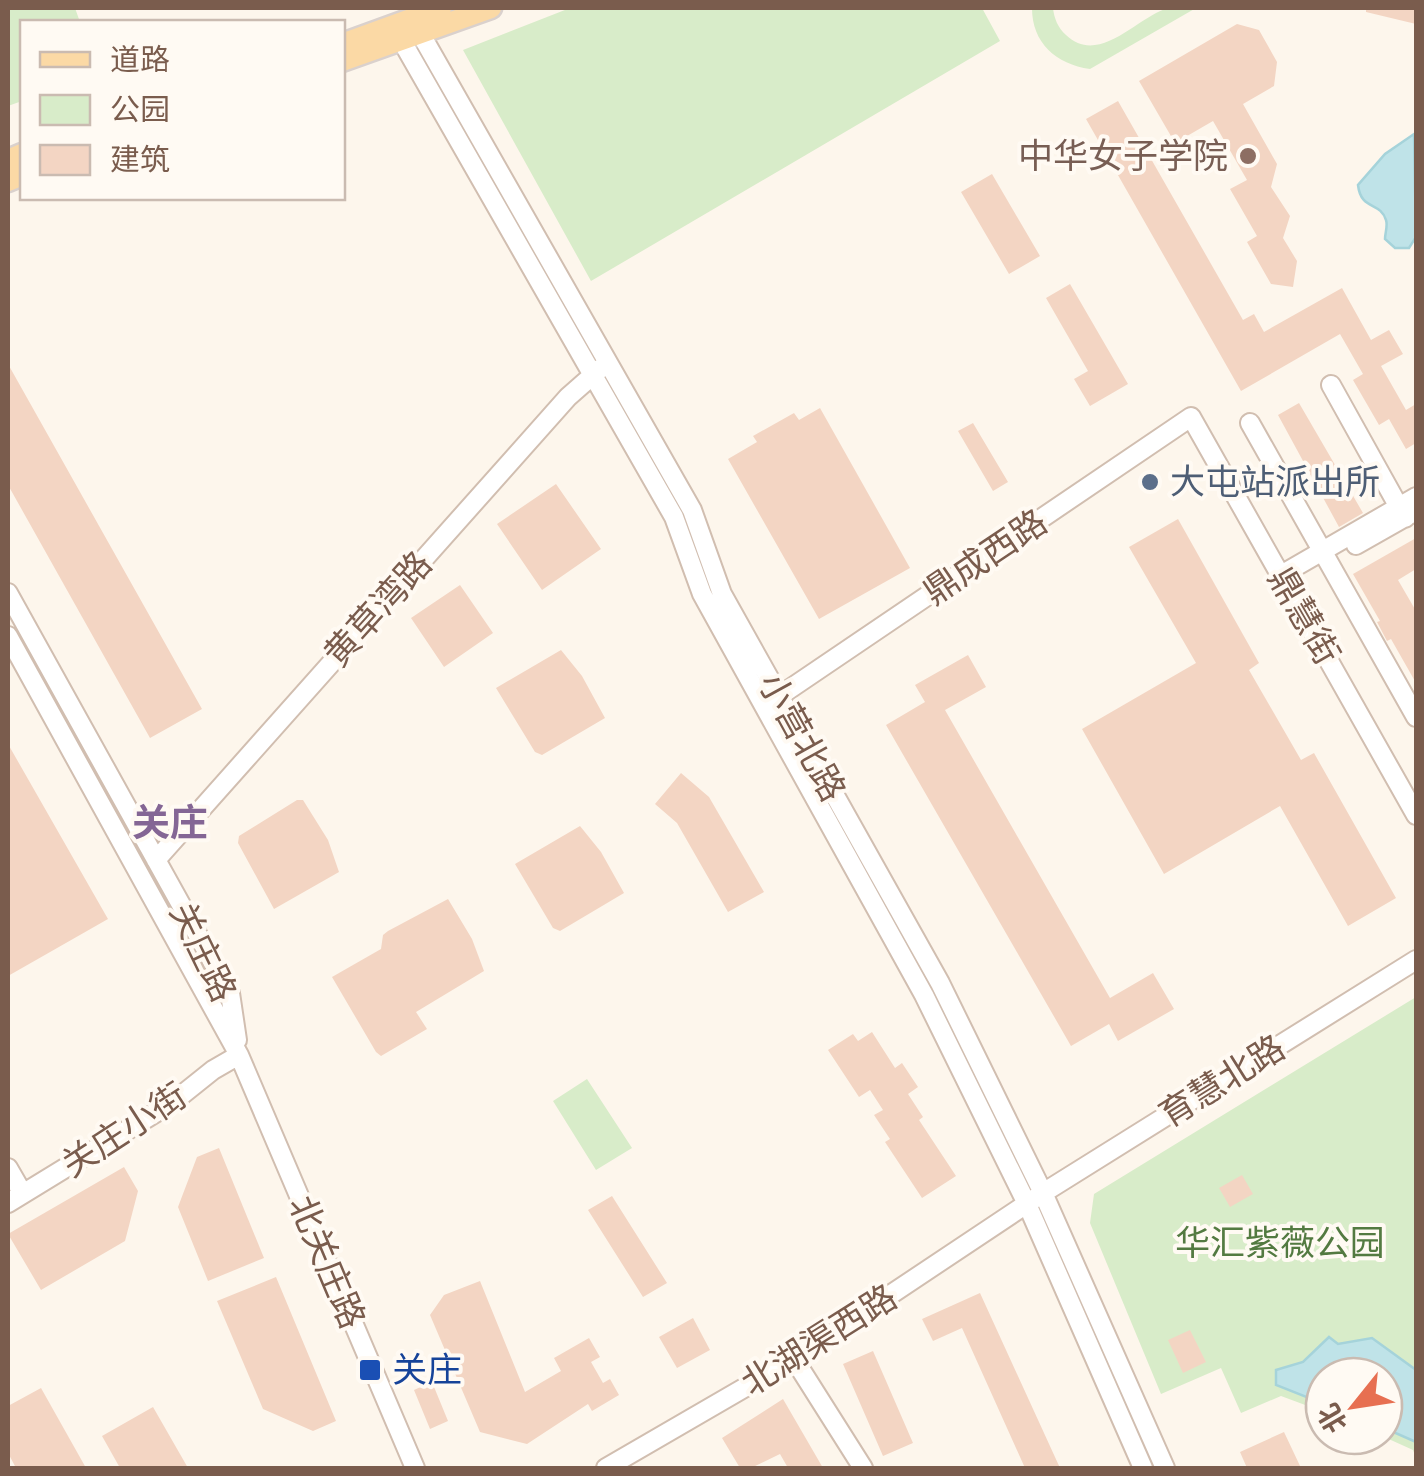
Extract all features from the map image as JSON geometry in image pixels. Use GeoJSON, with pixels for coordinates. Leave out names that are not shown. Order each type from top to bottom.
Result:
{"type":"FeatureCollection","features":[{"type":"Feature","properties":{"kind":"main road"},"geometry":{"type":"LineString","coordinates":[[345,60],[407,30],[441,8]]}},
{"type":"Feature","properties":{"kind":"main road"},"geometry":{"type":"LineString","coordinates":[[345,43],[491,8]]}},
{"type":"Feature","properties":{"kind":"street","name":"小营北路"},"geometry":{"type":"LineString","coordinates":[[407,30],[600,369],[674,517],[702,594],[773,700],[924,995],[1035,1198],[1165,1468]]}},
{"type":"Feature","properties":{"kind":"street","name":"黄草湾路"},"geometry":{"type":"LineString","coordinates":[[156,860],[568,397],[600,369]]}},
{"type":"Feature","properties":{"kind":"street"},"geometry":{"type":"LineString","coordinates":[[1331,385],[1407,512]]}},
{"type":"Feature","properties":{"kind":"street","name":"鼎成西路"},"geometry":{"type":"LineString","coordinates":[[773,700],[1191,417]]}},
{"type":"Feature","properties":{"kind":"street","name":"鼎慧街"},"geometry":{"type":"LineString","coordinates":[[1191,417],[1416,815]]}},
{"type":"Feature","properties":{"kind":"street"},"geometry":{"type":"LineString","coordinates":[[1250,423],[1416,717]]}},
{"type":"Feature","properties":{"kind":"street"},"geometry":{"type":"LineString","coordinates":[[1284,580],[1407,512],[1416,497]]}},
{"type":"Feature","properties":{"kind":"street","name":"关庄路"},"geometry":{"type":"LineString","coordinates":[[8,594],[230,993],[240,1055]]}},
{"type":"Feature","properties":{"kind":"street","name":"关庄路"},"geometry":{"type":"LineString","coordinates":[[8,636],[240,1055]]}},
{"type":"Feature","properties":{"kind":"street","name":"育慧北路"},"geometry":{"type":"LineString","coordinates":[[1035,1198],[1416,960]]}},
{"type":"Feature","properties":{"kind":"street","name":"关庄小街"},"geometry":{"type":"LineString","coordinates":[[15,1198],[173,1102],[213,1070],[240,1055]]}},
{"type":"Feature","properties":{"kind":"street","name":"北关庄路"},"geometry":{"type":"LineString","coordinates":[[240,1055],[414,1468]]}},
{"type":"Feature","properties":{"kind":"street"},"geometry":{"type":"LineString","coordinates":[[8,1168],[15,1198]]}},
{"type":"Feature","properties":{"kind":"street","name":"小营北路"},"geometry":{"type":"LineString","coordinates":[[1035,1198],[1144,1468]]}},
{"type":"Feature","properties":{"kind":"street","name":"北湖渠西路"},"geometry":{"type":"LineString","coordinates":[[606,1468],[794,1359],[1035,1198]]}},
{"type":"Feature","properties":{"kind":"street"},"geometry":{"type":"LineString","coordinates":[[794,1359],[863,1468]]}},
{"type":"Feature","properties":{"kind":"green space"},"geometry":{"type":"Polygon","coordinates":[[[8,8],[75,8],[79,20],[20,20],[20,102],[8,106],[8,8]]]}},
{"type":"Feature","properties":{"kind":"green space"},"geometry":{"type":"Polygon","coordinates":[[[570,8],[982,8],[1000,41],[591,281],[463,50],[570,8]]]}},
{"type":"Feature","properties":{"kind":"green space"},"geometry":{"type":"Polygon","coordinates":[[[1032,8],[1053,8],[1063,32],[1078,43],[1091,45],[1117,37],[1165,9],[1196,8],[1090,69],[1067,62],[1048,50],[1036,32],[1032,8]]]}},
{"type":"Feature","properties":{"kind":"green space","name":"华汇紫薇公园"},"geometry":{"type":"Polygon","coordinates":[[[1416,997],[1416,1458],[1413,1450],[1404,1446],[1404,1356],[1304,1356],[1304,1405],[1281,1396],[1241,1413],[1221,1368],[1161,1394],[1090,1223],[1094,1194],[1416,997]]]}},
{"type":"Feature","properties":{"kind":"green space"},"geometry":{"type":"Polygon","coordinates":[[[587,1079],[632,1148],[596,1170],[553,1101],[587,1079]]]}},
{"type":"Feature","properties":{"kind":"water"},"geometry":{"type":"Polygon","coordinates":[[[1414,134],[1416,237],[1409,248],[1395,248],[1385,239],[1387,222],[1383,214],[1363,199],[1358,185],[1385,154],[1414,134]]]}},
{"type":"Feature","properties":{"kind":"water"},"geometry":{"type":"Polygon","coordinates":[[[1329,1337],[1338,1344],[1372,1338],[1397,1356],[1309,1356],[1329,1337]]]}},
{"type":"Feature","properties":{"kind":"water"},"geometry":{"type":"Polygon","coordinates":[[[1404,1361],[1416,1370],[1416,1442],[1404,1437],[1404,1361]]]}},
{"type":"Feature","properties":{"kind":"water"},"geometry":{"type":"Polygon","coordinates":[[[1303,1362],[1304,1396],[1276,1385],[1276,1370],[1303,1362]]]}},
{"type":"Feature","properties":{"kind":"building"},"geometry":{"type":"Polygon","coordinates":[[[1366,8],[1416,8],[1416,24],[1366,12],[1366,8]]]}},
{"type":"Feature","properties":{"kind":"building"},"geometry":{"type":"Polygon","coordinates":[[[1237,24],[1259,30],[1277,62],[1274,86],[1243,104],[1277,164],[1271,187],[1290,216],[1283,238],[1297,261],[1293,287],[1271,284],[1247,242],[1257,236],[1230,189],[1247,180],[1213,121],[1175,143],[1139,81],[1237,24]]]}},
{"type":"Feature","properties":{"kind":"building"},"geometry":{"type":"Polygon","coordinates":[[[1118,101],[1243,320],[1254,314],[1264,332],[1342,288],[1371,340],[1389,330],[1403,354],[1381,366],[1406,410],[1416,404],[1416,443],[1406,449],[1389,419],[1379,425],[1353,380],[1363,374],[1340,334],[1241,391],[1086,119],[1118,101]]]}},
{"type":"Feature","properties":{"kind":"building"},"geometry":{"type":"Polygon","coordinates":[[[992,174],[1040,256],[1009,274],[961,192],[992,174]]]}},
{"type":"Feature","properties":{"kind":"building"},"geometry":{"type":"Polygon","coordinates":[[[1070,284],[1128,384],[1090,406],[1074,379],[1088,371],[1046,298],[1070,284]]]}},
{"type":"Feature","properties":{"kind":"building"},"geometry":{"type":"Polygon","coordinates":[[[8,364],[202,709],[150,738],[8,485],[8,364]]]}},
{"type":"Feature","properties":{"kind":"building"},"geometry":{"type":"Polygon","coordinates":[[[1299,403],[1363,513],[1339,527],[1278,415],[1299,403]]]}},
{"type":"Feature","properties":{"kind":"building"},"geometry":{"type":"Polygon","coordinates":[[[820,408],[910,568],[819,619],[728,459],[757,442],[753,436],[794,413],[799,420],[820,408]]]}},
{"type":"Feature","properties":{"kind":"building"},"geometry":{"type":"Polygon","coordinates":[[[973,423],[1008,482],[993,491],[958,431],[973,423]]]}},
{"type":"Feature","properties":{"kind":"building"},"geometry":{"type":"Polygon","coordinates":[[[556,484],[601,549],[542,590],[497,524],[556,484]]]}},
{"type":"Feature","properties":{"kind":"building"},"geometry":{"type":"Polygon","coordinates":[[[1178,519],[1259,663],[1249,670],[1301,760],[1314,753],[1396,898],[1348,926],[1280,806],[1164,874],[1082,729],[1196,663],[1129,547],[1178,519]]]}},
{"type":"Feature","properties":{"kind":"building"},"geometry":{"type":"Polygon","coordinates":[[[1416,538],[1416,569],[1398,580],[1416,611],[1416,683],[1391,639],[1387,641],[1353,574],[1416,538]]]}},
{"type":"Feature","properties":{"kind":"building"},"geometry":{"type":"Polygon","coordinates":[[[460,585],[493,633],[444,667],[411,618],[460,585]]]}},
{"type":"Feature","properties":{"kind":"building"},"geometry":{"type":"Polygon","coordinates":[[[561,650],[582,676],[605,718],[542,755],[535,752],[496,688],[561,650]]]}},
{"type":"Feature","properties":{"kind":"building"},"geometry":{"type":"Polygon","coordinates":[[[968,655],[986,687],[945,710],[1110,998],[1153,973],[1174,1009],[1118,1041],[1109,1024],[1071,1046],[886,725],[925,702],[915,685],[968,655]]]}},
{"type":"Feature","properties":{"kind":"building"},"geometry":{"type":"Polygon","coordinates":[[[8,744],[108,919],[8,976],[8,744]]]}},
{"type":"Feature","properties":{"kind":"building"},"geometry":{"type":"Polygon","coordinates":[[[681,773],[709,797],[764,892],[728,912],[677,823],[655,804],[681,773]]]}},
{"type":"Feature","properties":{"kind":"building"},"geometry":{"type":"Polygon","coordinates":[[[303,800],[328,840],[339,872],[274,909],[238,843],[239,836],[303,800]]]}},
{"type":"Feature","properties":{"kind":"building"},"geometry":{"type":"Polygon","coordinates":[[[580,826],[601,852],[624,893],[560,931],[553,928],[515,864],[580,826]]]}},
{"type":"Feature","properties":{"kind":"building"},"geometry":{"type":"Polygon","coordinates":[[[448,899],[472,939],[484,971],[416,1012],[427,1029],[381,1056],[332,977],[381,949],[383,935],[388,931],[448,899]]]}},
{"type":"Feature","properties":{"kind":"building"},"geometry":{"type":"Polygon","coordinates":[[[872,1032],[895,1068],[902,1063],[918,1087],[908,1094],[923,1117],[919,1120],[956,1176],[922,1198],[885,1142],[890,1139],[874,1115],[883,1110],[870,1090],[859,1097],[828,1050],[853,1034],[858,1041],[872,1032]]]}},
{"type":"Feature","properties":{"kind":"building"},"geometry":{"type":"Polygon","coordinates":[[[219,1148],[264,1258],[208,1281],[178,1207],[197,1157],[219,1148]]]}},
{"type":"Feature","properties":{"kind":"building"},"geometry":{"type":"Polygon","coordinates":[[[124,1167],[138,1191],[125,1241],[41,1290],[8,1234],[124,1167]]]}},
{"type":"Feature","properties":{"kind":"building"},"geometry":{"type":"Polygon","coordinates":[[[1242,1175],[1253,1194],[1230,1207],[1219,1188],[1242,1175]]]}},
{"type":"Feature","properties":{"kind":"building"},"geometry":{"type":"Polygon","coordinates":[[[612,1196],[667,1283],[643,1297],[588,1210],[612,1196]]]}},
{"type":"Feature","properties":{"kind":"building"},"geometry":{"type":"Polygon","coordinates":[[[276,1277],[336,1421],[313,1431],[263,1409],[217,1301],[276,1277]]]}},
{"type":"Feature","properties":{"kind":"building"},"geometry":{"type":"Polygon","coordinates":[[[480,1281],[525,1392],[561,1371],[554,1358],[589,1338],[600,1357],[591,1362],[603,1383],[610,1379],[619,1395],[592,1411],[588,1404],[527,1444],[480,1432],[430,1315],[444,1295],[480,1281]]]}},
{"type":"Feature","properties":{"kind":"building"},"geometry":{"type":"Polygon","coordinates":[[[980,1293],[1060,1468],[1025,1468],[962,1328],[933,1341],[922,1319],[980,1293]]]}},
{"type":"Feature","properties":{"kind":"building"},"geometry":{"type":"Polygon","coordinates":[[[693,1318],[710,1350],[677,1368],[659,1337],[693,1318]]]}},
{"type":"Feature","properties":{"kind":"building"},"geometry":{"type":"Polygon","coordinates":[[[1190,1330],[1206,1362],[1183,1373],[1168,1340],[1190,1330]]]}},
{"type":"Feature","properties":{"kind":"building"},"geometry":{"type":"Polygon","coordinates":[[[873,1351],[913,1443],[883,1456],[843,1364],[873,1351]]]}},
{"type":"Feature","properties":{"kind":"building"},"geometry":{"type":"Polygon","coordinates":[[[432,1382],[448,1421],[430,1429],[414,1390],[432,1382]]]}},
{"type":"Feature","properties":{"kind":"building"},"geometry":{"type":"Polygon","coordinates":[[[41,1388],[86,1468],[16,1468],[8,1453],[8,1406],[41,1388]]]}},
{"type":"Feature","properties":{"kind":"building"},"geometry":{"type":"Polygon","coordinates":[[[783,1399],[823,1468],[788,1468],[780,1454],[751,1468],[740,1468],[722,1438],[783,1399]]]}},
{"type":"Feature","properties":{"kind":"building"},"geometry":{"type":"Polygon","coordinates":[[[153,1407],[188,1468],[120,1468],[102,1436],[153,1407]]]}},
{"type":"Feature","properties":{"kind":"building"},"geometry":{"type":"Polygon","coordinates":[[[1284,1432],[1301,1468],[1247,1468],[1240,1452],[1284,1432]]]}},
{"type":"Feature","properties":{"kind":"place","name":"中华女子学院"},"geometry":{"type":"Point","coordinates":[1248,156]}},
{"type":"Feature","properties":{"kind":"place","name":"大屯站派出所"},"geometry":{"type":"Point","coordinates":[1150,482]}},
{"type":"Feature","properties":{"kind":"place","name":"关庄"},"geometry":{"type":"Point","coordinates":[370,1370]}},
{"type":"Feature","properties":{"kind":"district","name":"关庄"},"geometry":{"type":"Point","coordinates":[170,823]}}]}
